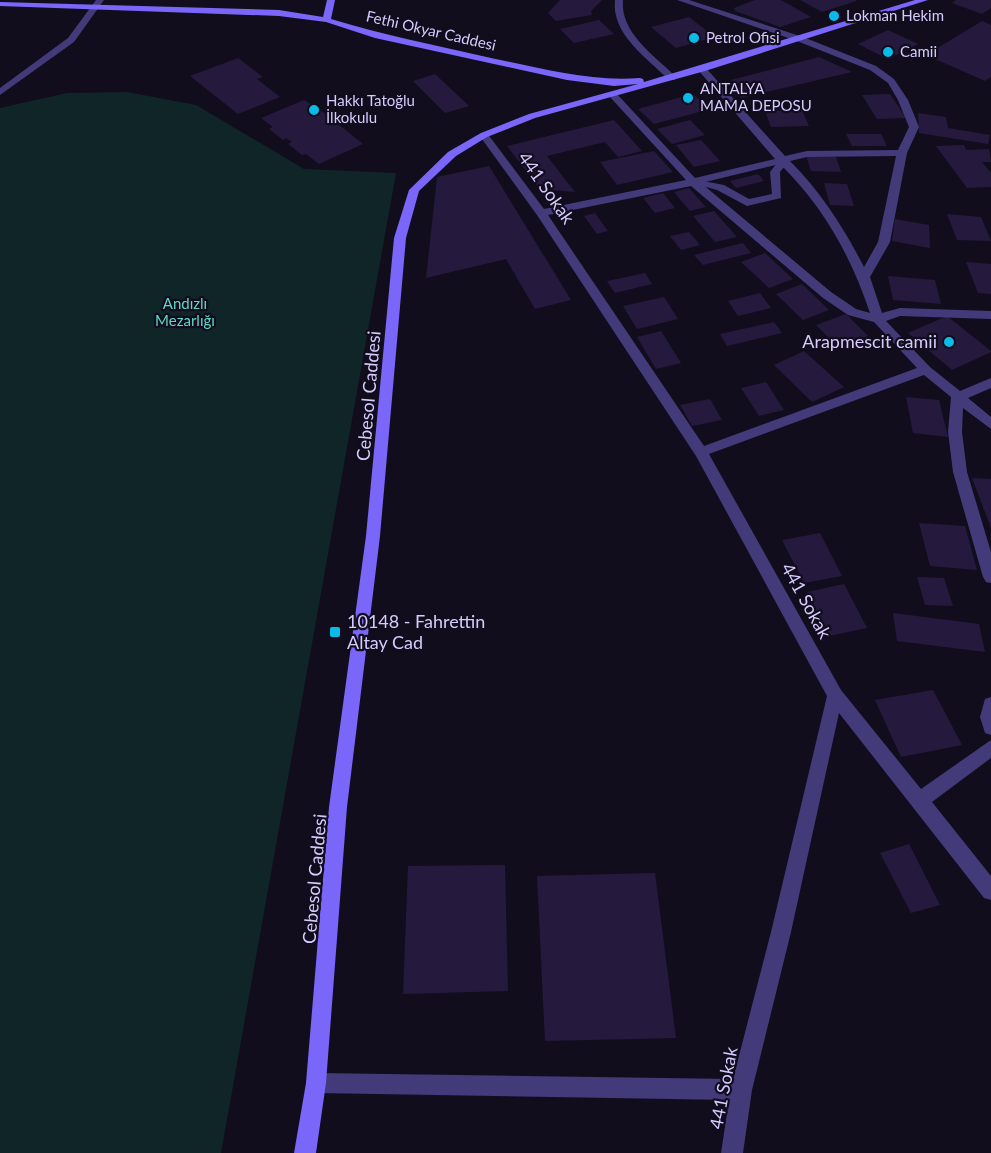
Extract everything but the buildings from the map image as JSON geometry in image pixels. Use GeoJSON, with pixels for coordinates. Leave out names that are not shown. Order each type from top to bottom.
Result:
{"type":"FeatureCollection","features":[{"type":"Feature","properties":{"kind":"main road"},"geometry":{"type":"LineString","coordinates":[[327,20],[331,0]]}},
{"type":"Feature","properties":{"kind":"main road","name":"Cebesol Caddesi"},"geometry":{"type":"LineString","coordinates":[[305,1153],[316,1083],[338,807],[374,536],[400,238],[414,190],[452,154],[484,135],[532,116],[669,79],[924,0]]}},
{"type":"Feature","properties":{"kind":"main road","name":"Fethi Okyar Caddesi"},"geometry":{"type":"LineString","coordinates":[[0,4],[98,4],[279,13],[327,20],[375,35],[567,77],[614,83],[669,79]]}},
{"type":"Feature","properties":{"kind":"main road"},"geometry":{"type":"LineString","coordinates":[[567,77],[581,90],[572,106]]}},
{"type":"Feature","properties":{"kind":"street"},"geometry":{"type":"LineString","coordinates":[[619,0],[617,8],[624,29],[669,79]]}},
{"type":"Feature","properties":{"kind":"street"},"geometry":{"type":"LineString","coordinates":[[681,0],[800,39],[873,68],[891,81],[903,100],[914,127],[902,153],[884,242],[864,277]]}},
{"type":"Feature","properties":{"kind":"street"},"geometry":{"type":"LineString","coordinates":[[0,92],[71,40],[98,4]]}},
{"type":"Feature","properties":{"kind":"street"},"geometry":{"type":"LineString","coordinates":[[702,69],[764,142],[804,181],[840,230],[864,277],[878,319],[926,370],[991,424]]}},
{"type":"Feature","properties":{"kind":"street"},"geometry":{"type":"LineString","coordinates":[[613,95],[693,182],[827,296],[852,312],[878,319],[900,312],[991,315]]}},
{"type":"Feature","properties":{"kind":"street","name":"441 Sokak"},"geometry":{"type":"LineString","coordinates":[[484,135],[541,213],[701,452],[835,695],[781,932],[741,1090],[732,1153]]}},
{"type":"Feature","properties":{"kind":"street"},"geometry":{"type":"LineString","coordinates":[[541,213],[693,182],[807,154],[902,153]]}},
{"type":"Feature","properties":{"kind":"street"},"geometry":{"type":"LineString","coordinates":[[693,182],[720,187],[747,203],[777,196],[775,172],[784,161]]}},
{"type":"Feature","properties":{"kind":"street"},"geometry":{"type":"LineString","coordinates":[[701,452],[926,370]]}},
{"type":"Feature","properties":{"kind":"street"},"geometry":{"type":"LineString","coordinates":[[957,397],[991,383]]}},
{"type":"Feature","properties":{"kind":"street"},"geometry":{"type":"LineString","coordinates":[[957,397],[955,432],[960,472],[991,577]]}},
{"type":"Feature","properties":{"kind":"street"},"geometry":{"type":"LineString","coordinates":[[835,695],[991,891]]}},
{"type":"Feature","properties":{"kind":"street"},"geometry":{"type":"LineString","coordinates":[[991,705],[988,717],[991,727]]}},
{"type":"Feature","properties":{"kind":"street"},"geometry":{"type":"LineString","coordinates":[[919,801],[991,748]]}},
{"type":"Feature","properties":{"kind":"street"},"geometry":{"type":"LineString","coordinates":[[316,1083],[741,1090]]}},
{"type":"Feature","properties":{"kind":"green space","name":"Andızlı Mezarlığı"},"geometry":{"type":"Polygon","coordinates":[[[127,92],[196,105],[304,169],[396,173],[221,1153],[0,1153],[0,108],[67,93],[127,92]]]}},
{"type":"Feature","properties":{"kind":"place","name":"Lokman Hekim"},"geometry":{"type":"Point","coordinates":[834,16]}},
{"type":"Feature","properties":{"kind":"place","name":"Petrol Ofisi"},"geometry":{"type":"Point","coordinates":[694,38]}},
{"type":"Feature","properties":{"kind":"place","name":"Camii"},"geometry":{"type":"Point","coordinates":[888,52]}},
{"type":"Feature","properties":{"kind":"place","name":"ANTALYA MAMA DEPOSU"},"geometry":{"type":"Point","coordinates":[688,98]}},
{"type":"Feature","properties":{"kind":"place","name":"Hakkı Tatoğlu İlkokulu"},"geometry":{"type":"Point","coordinates":[314,110]}},
{"type":"Feature","properties":{"kind":"place","name":"Arapmescit camii"},"geometry":{"type":"Point","coordinates":[949,342]}},
{"type":"Feature","properties":{"kind":"place","name":"10148 - Fahrettin Altay Cad"},"geometry":{"type":"Point","coordinates":[335,632]}}]}
